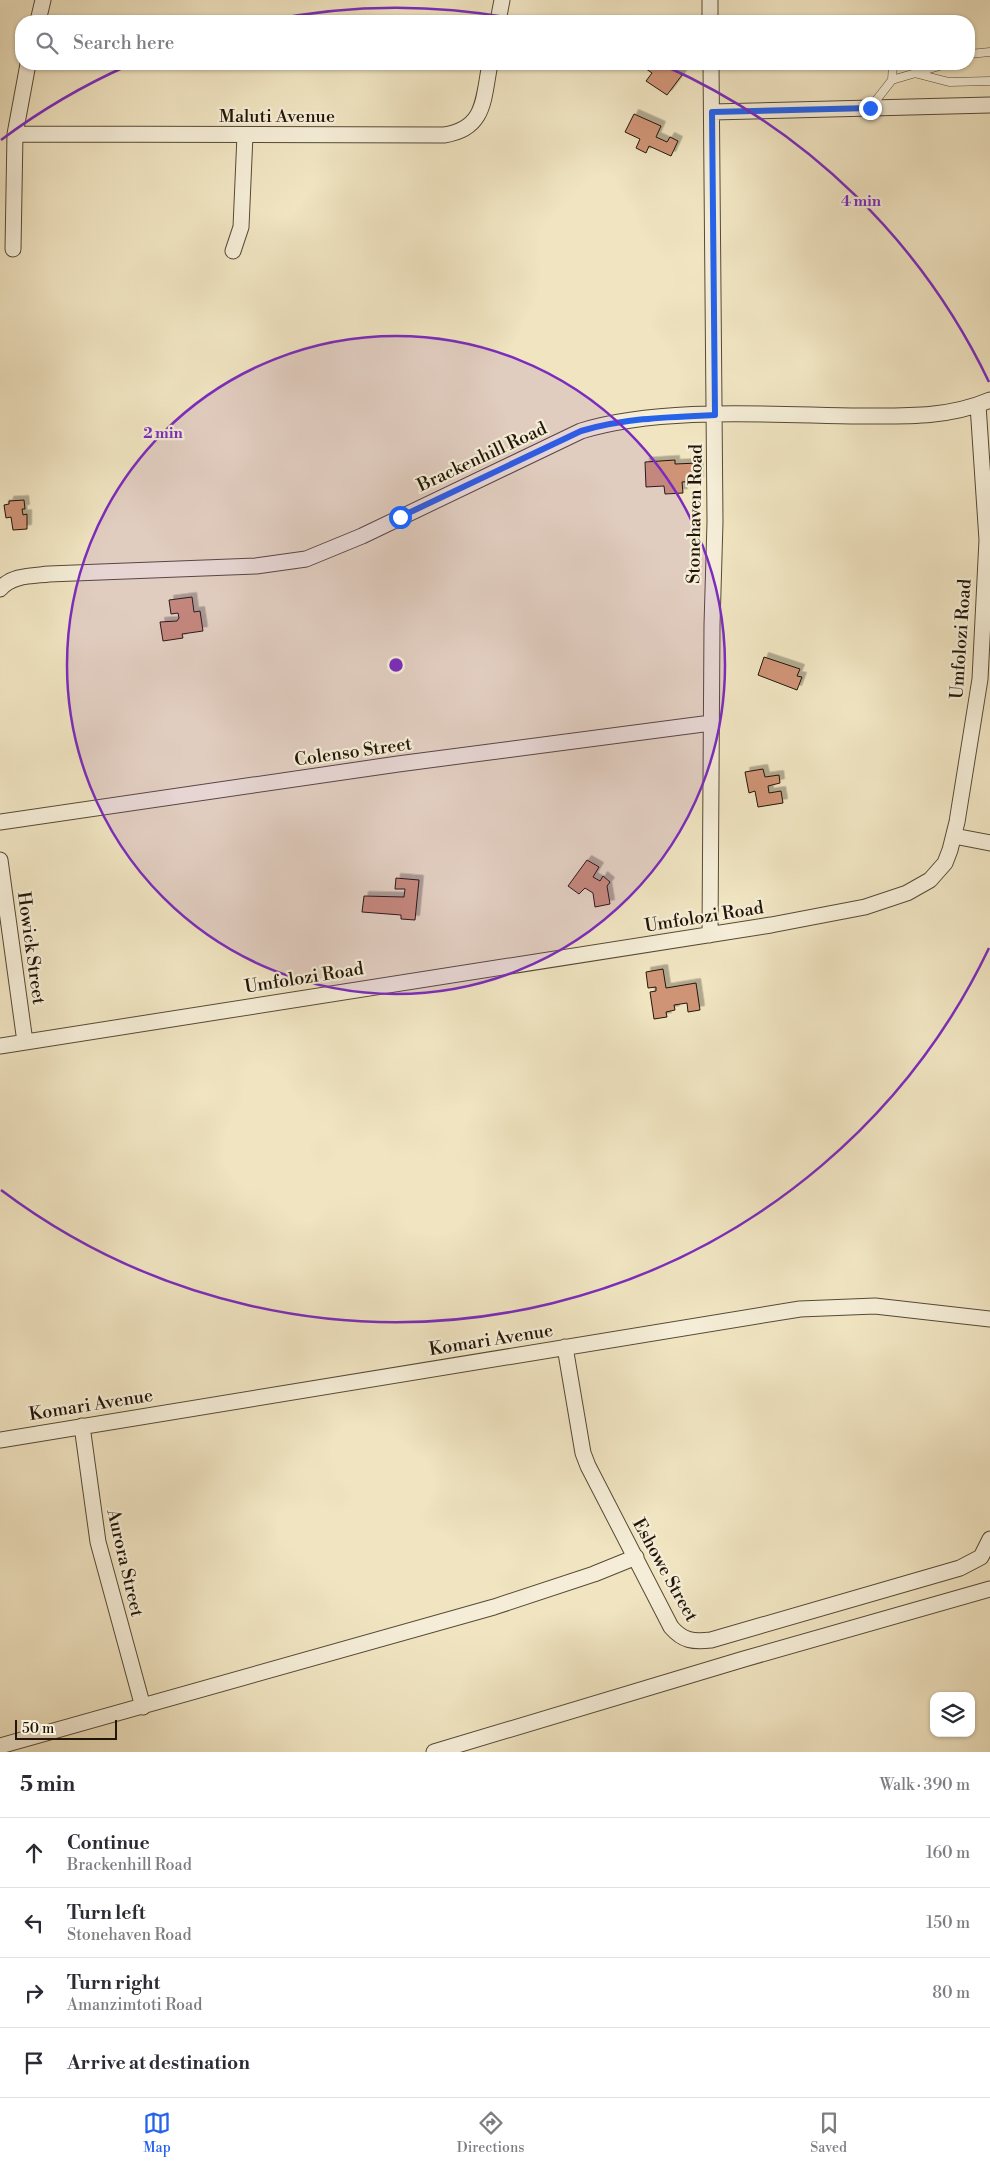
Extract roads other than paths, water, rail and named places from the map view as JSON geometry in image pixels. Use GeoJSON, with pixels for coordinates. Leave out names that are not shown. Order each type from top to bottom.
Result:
{"type":"FeatureCollection","features":[{"type":"Feature","properties":{"kind":"street"},"geometry":{"type":"LineString","coordinates":[[39,15],[43,0]]}},
{"type":"Feature","properties":{"kind":"street"},"geometry":{"type":"LineString","coordinates":[[499,15],[502,0]]}},
{"type":"Feature","properties":{"kind":"street"},"geometry":{"type":"LineString","coordinates":[[710,0],[710,15]]}},
{"type":"Feature","properties":{"kind":"street"},"geometry":{"type":"LineString","coordinates":[[13,249],[15,134],[27,70]]}},
{"type":"Feature","properties":{"kind":"street","name":"Maluti Avenue"},"geometry":{"type":"LineString","coordinates":[[15,134],[245,135],[444,134],[460,132],[476,119],[482,104],[489,70]]}},
{"type":"Feature","properties":{"kind":"street","name":"Stonehaven Road"},"geometry":{"type":"LineString","coordinates":[[710,935],[715,415],[711,70]]}},
{"type":"Feature","properties":{"kind":"street"},"geometry":{"type":"LineString","coordinates":[[712,112],[990,106]]}},
{"type":"Feature","properties":{"kind":"street"},"geometry":{"type":"LineString","coordinates":[[233,251],[241,227],[245,135]]}},
{"type":"Feature","properties":{"kind":"street","name":"Brackenhill Road"},"geometry":{"type":"LineString","coordinates":[[0,589],[10,581],[18,578],[49,574],[256,566],[299,560],[325,552],[362,536],[581,431],[606,423],[631,419],[715,415],[940,415],[984,403]]}},
{"type":"Feature","properties":{"kind":"street","name":"Umfolozi Road"},"geometry":{"type":"LineString","coordinates":[[0,1046],[710,935],[865,907],[908,893],[920,887],[938,872],[944,863],[954,836],[985,680],[987,540],[984,403]]}},
{"type":"Feature","properties":{"kind":"street","name":"Colenso Street"},"geometry":{"type":"LineString","coordinates":[[0,822],[398,764],[711,723]]}},
{"type":"Feature","properties":{"kind":"street"},"geometry":{"type":"LineString","coordinates":[[954,836],[990,843]]}},
{"type":"Feature","properties":{"kind":"street","name":"Howick Street"},"geometry":{"type":"LineString","coordinates":[[0,860],[26,1042]]}},
{"type":"Feature","properties":{"kind":"street","name":"Komari Avenue"},"geometry":{"type":"LineString","coordinates":[[0,1440],[800,1309],[874,1306],[990,1319]]}},
{"type":"Feature","properties":{"kind":"street","name":"Eshowe Street"},"geometry":{"type":"LineString","coordinates":[[565,1347],[583,1453],[592,1476],[671,1627],[678,1635],[696,1642],[711,1640],[960,1568],[981,1557],[990,1539]]}},
{"type":"Feature","properties":{"kind":"street","name":"Aurora Street"},"geometry":{"type":"LineString","coordinates":[[82,1426],[98,1542],[143,1707]]}},
{"type":"Feature","properties":{"kind":"street"},"geometry":{"type":"LineString","coordinates":[[0,1746],[494,1607],[594,1574],[636,1557]]}},
{"type":"Feature","properties":{"kind":"street"},"geometry":{"type":"LineString","coordinates":[[434,1752],[744,1659],[990,1589]]}},
{"type":"Feature","properties":{"kind":"lane"},"geometry":{"type":"LineString","coordinates":[[975,53],[990,52]]}},
{"type":"Feature","properties":{"kind":"lane"},"geometry":{"type":"LineString","coordinates":[[870,108],[892,80],[893,70]]}},
{"type":"Feature","properties":{"kind":"lane"},"geometry":{"type":"LineString","coordinates":[[892,80],[928,70]]}},
{"type":"Feature","properties":{"kind":"lane"},"geometry":{"type":"LineString","coordinates":[[918,74],[949,82],[990,82]]}}]}
